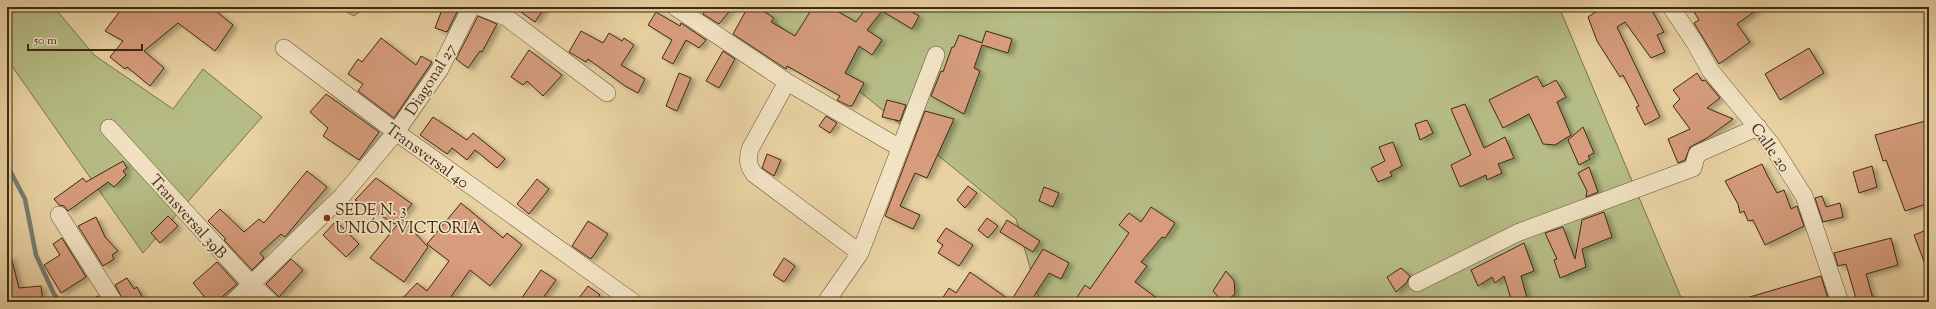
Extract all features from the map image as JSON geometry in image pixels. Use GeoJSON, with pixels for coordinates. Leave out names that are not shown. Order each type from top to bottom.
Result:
{"type":"FeatureCollection","features":[{"type":"Feature","properties":{"kind":"street","name":"Diagonal 27"},"geometry":{"type":"LineString","coordinates":[[233,302],[342,196],[396,132],[440,69],[471,7]]}},
{"type":"Feature","properties":{"kind":"street"},"geometry":{"type":"LineString","coordinates":[[481,7],[510,12],[607,93]]}},
{"type":"Feature","properties":{"kind":"street"},"geometry":{"type":"LineString","coordinates":[[675,7],[786,82],[900,148]]}},
{"type":"Feature","properties":{"kind":"street","name":"Calle 20"},"geometry":{"type":"LineString","coordinates":[[1671,7],[1695,43],[1710,70],[1771,144],[1804,196],[1840,302]]}},
{"type":"Feature","properties":{"kind":"street","name":"Transversal 40"},"geometry":{"type":"LineString","coordinates":[[284,48],[396,132],[633,302]]}},
{"type":"Feature","properties":{"kind":"street"},"geometry":{"type":"LineString","coordinates":[[826,302],[860,253],[936,55]]}},
{"type":"Feature","properties":{"kind":"street"},"geometry":{"type":"LineString","coordinates":[[786,82],[750,149],[748,157],[749,166],[754,174],[860,253]]}},
{"type":"Feature","properties":{"kind":"street"},"geometry":{"type":"LineString","coordinates":[[1417,283],[1517,233],[1692,168],[1697,154],[1758,127]]}},
{"type":"Feature","properties":{"kind":"street","name":"Transversal 39B"},"geometry":{"type":"LineString","coordinates":[[109,128],[252,285],[270,302]]}},
{"type":"Feature","properties":{"kind":"street"},"geometry":{"type":"LineString","coordinates":[[59,215],[114,302]]}},
{"type":"Feature","properties":{"kind":"green space"},"geometry":{"type":"Polygon","coordinates":[[[7,7],[54,7],[94,55],[173,109],[203,69],[262,117],[143,253],[7,59],[7,7]]]}},
{"type":"Feature","properties":{"kind":"green space"},"geometry":{"type":"Polygon","coordinates":[[[337,7],[366,7],[354,16],[337,7]]]}},
{"type":"Feature","properties":{"kind":"green space"},"geometry":{"type":"Polygon","coordinates":[[[756,7],[1559,7],[1683,302],[1040,302],[1016,219],[756,7]]]}},
{"type":"Feature","properties":{"kind":"building"},"geometry":{"type":"Polygon","coordinates":[[[123,7],[211,7],[233,25],[215,51],[178,23],[144,51],[164,68],[150,86],[127,67],[125,69],[110,57],[123,41],[105,31],[123,7]]]}},
{"type":"Feature","properties":{"kind":"building"},"geometry":{"type":"Polygon","coordinates":[[[443,7],[451,7],[458,10],[447,32],[435,28],[443,7]]]}},
{"type":"Feature","properties":{"kind":"building"},"geometry":{"type":"Polygon","coordinates":[[[514,7],[545,7],[535,22],[514,7]]]}},
{"type":"Feature","properties":{"kind":"building"},"geometry":{"type":"Polygon","coordinates":[[[707,7],[733,7],[719,24],[703,14],[707,7]]]}},
{"type":"Feature","properties":{"kind":"building"},"geometry":{"type":"Polygon","coordinates":[[[748,7],[757,7],[774,18],[771,22],[795,36],[813,7],[830,7],[856,22],[867,7],[903,7],[919,16],[912,29],[882,11],[867,30],[882,40],[872,55],[859,46],[845,73],[864,83],[852,106],[849,106],[837,100],[840,96],[787,66],[786,69],[733,34],[748,7]]]}},
{"type":"Feature","properties":{"kind":"building"},"geometry":{"type":"Polygon","coordinates":[[[1603,7],[1650,7],[1664,32],[1657,35],[1665,52],[1651,58],[1625,22],[1617,27],[1660,117],[1645,125],[1636,107],[1639,106],[1623,75],[1620,77],[1597,41],[1588,17],[1603,7]]]}},
{"type":"Feature","properties":{"kind":"building"},"geometry":{"type":"Polygon","coordinates":[[[1691,7],[1761,7],[1737,24],[1750,42],[1719,64],[1694,23],[1699,20],[1691,7]]]}},
{"type":"Feature","properties":{"kind":"building"},"geometry":{"type":"Polygon","coordinates":[[[656,12],[680,26],[681,23],[706,40],[699,48],[686,40],[673,64],[662,58],[672,40],[648,25],[656,12]]]}},
{"type":"Feature","properties":{"kind":"building"},"geometry":{"type":"Polygon","coordinates":[[[478,16],[497,24],[482,52],[480,51],[468,68],[456,59],[478,16]]]}},
{"type":"Feature","properties":{"kind":"building"},"geometry":{"type":"Polygon","coordinates":[[[581,31],[603,43],[609,33],[622,41],[624,38],[634,45],[621,65],[645,79],[638,93],[625,86],[588,59],[586,62],[569,52],[581,31]]]}},
{"type":"Feature","properties":{"kind":"building"},"geometry":{"type":"Polygon","coordinates":[[[986,31],[1012,39],[1008,53],[982,45],[974,68],[980,71],[964,114],[931,96],[941,71],[943,72],[952,47],[954,47],[959,35],[982,43],[986,31]]]}},
{"type":"Feature","properties":{"kind":"building"},"geometry":{"type":"Polygon","coordinates":[[[381,38],[416,65],[421,56],[432,62],[394,118],[358,91],[363,84],[348,74],[358,59],[362,62],[381,38]]]}},
{"type":"Feature","properties":{"kind":"building"},"geometry":{"type":"Polygon","coordinates":[[[1809,48],[1824,73],[1780,100],[1765,74],[1809,48]]]}},
{"type":"Feature","properties":{"kind":"building"},"geometry":{"type":"Polygon","coordinates":[[[529,50],[562,75],[543,96],[527,81],[523,85],[511,77],[529,50]]]}},
{"type":"Feature","properties":{"kind":"building"},"geometry":{"type":"Polygon","coordinates":[[[723,51],[735,59],[719,88],[706,81],[723,51]]]}},
{"type":"Feature","properties":{"kind":"building"},"geometry":{"type":"Polygon","coordinates":[[[679,73],[691,78],[677,111],[666,106],[679,73]]]}},
{"type":"Feature","properties":{"kind":"building"},"geometry":{"type":"Polygon","coordinates":[[[1697,73],[1702,81],[1705,80],[1720,98],[1707,108],[1733,119],[1707,138],[1690,147],[1685,160],[1678,163],[1668,139],[1690,129],[1673,106],[1680,99],[1673,90],[1697,73]]]}},
{"type":"Feature","properties":{"kind":"building"},"geometry":{"type":"Polygon","coordinates":[[[1537,76],[1543,87],[1556,80],[1566,97],[1557,102],[1571,135],[1555,145],[1543,144],[1529,114],[1503,128],[1489,100],[1537,76]]]}},
{"type":"Feature","properties":{"kind":"building"},"geometry":{"type":"Polygon","coordinates":[[[326,94],[379,132],[359,160],[323,136],[328,128],[310,112],[326,94]]]}},
{"type":"Feature","properties":{"kind":"building"},"geometry":{"type":"Polygon","coordinates":[[[887,100],[906,105],[900,121],[882,117],[887,100]]]}},
{"type":"Feature","properties":{"kind":"building"},"geometry":{"type":"Polygon","coordinates":[[[1465,104],[1484,148],[1505,137],[1514,158],[1498,164],[1502,173],[1487,180],[1486,175],[1460,187],[1451,165],[1471,155],[1451,109],[1465,104]]]}},
{"type":"Feature","properties":{"kind":"building"},"geometry":{"type":"Polygon","coordinates":[[[925,111],[954,119],[927,178],[915,173],[900,206],[920,215],[913,229],[885,216],[925,111]]]}},
{"type":"Feature","properties":{"kind":"building"},"geometry":{"type":"Polygon","coordinates":[[[826,116],[837,123],[830,133],[819,126],[826,116]]]}},
{"type":"Feature","properties":{"kind":"building"},"geometry":{"type":"Polygon","coordinates":[[[433,117],[467,140],[473,133],[505,159],[497,168],[475,150],[467,160],[452,148],[447,154],[420,135],[433,117]]]}},
{"type":"Feature","properties":{"kind":"building"},"geometry":{"type":"Polygon","coordinates":[[[1427,120],[1433,133],[1420,140],[1415,124],[1427,120]]]}},
{"type":"Feature","properties":{"kind":"building"},"geometry":{"type":"Polygon","coordinates":[[[1929,120],[1929,175],[1925,176],[1929,191],[1929,203],[1905,211],[1886,160],[1883,161],[1875,135],[1929,120]]]}},
{"type":"Feature","properties":{"kind":"building"},"geometry":{"type":"Polygon","coordinates":[[[1583,127],[1594,153],[1588,156],[1590,159],[1579,165],[1568,140],[1583,127]]]}},
{"type":"Feature","properties":{"kind":"building"},"geometry":{"type":"Polygon","coordinates":[[[1393,142],[1402,166],[1390,172],[1392,176],[1378,182],[1371,168],[1385,161],[1379,147],[1393,142]]]}},
{"type":"Feature","properties":{"kind":"building"},"geometry":{"type":"Polygon","coordinates":[[[767,154],[781,160],[774,176],[762,168],[767,154]]]}},
{"type":"Feature","properties":{"kind":"building"},"geometry":{"type":"Polygon","coordinates":[[[123,161],[127,168],[123,171],[126,175],[114,187],[108,182],[68,211],[64,206],[59,205],[54,199],[83,178],[86,182],[123,161]]]}},
{"type":"Feature","properties":{"kind":"building"},"geometry":{"type":"Polygon","coordinates":[[[1762,164],[1777,193],[1784,190],[1791,209],[1797,206],[1804,226],[1765,245],[1753,220],[1748,221],[1744,211],[1740,213],[1738,204],[1725,181],[1762,164]]]}},
{"type":"Feature","properties":{"kind":"building"},"geometry":{"type":"Polygon","coordinates":[[[1872,166],[1877,187],[1859,193],[1853,172],[1872,166]]]}},
{"type":"Feature","properties":{"kind":"building"},"geometry":{"type":"Polygon","coordinates":[[[1589,167],[1598,192],[1586,197],[1587,191],[1578,173],[1589,167]]]}},
{"type":"Feature","properties":{"kind":"building"},"geometry":{"type":"Polygon","coordinates":[[[307,171],[327,187],[285,237],[281,234],[260,253],[264,258],[252,270],[224,240],[226,239],[208,221],[220,209],[244,232],[259,219],[264,223],[307,171]]]}},
{"type":"Feature","properties":{"kind":"building"},"geometry":{"type":"Polygon","coordinates":[[[376,178],[412,204],[395,224],[355,200],[376,178]]]}},
{"type":"Feature","properties":{"kind":"building"},"geometry":{"type":"Polygon","coordinates":[[[537,179],[549,189],[529,214],[517,204],[537,179]]]}},
{"type":"Feature","properties":{"kind":"building"},"geometry":{"type":"Polygon","coordinates":[[[968,186],[977,193],[965,208],[957,200],[968,186]]]}},
{"type":"Feature","properties":{"kind":"building"},"geometry":{"type":"Polygon","coordinates":[[[1044,187],[1059,193],[1053,207],[1039,201],[1044,187]]]}},
{"type":"Feature","properties":{"kind":"building"},"geometry":{"type":"Polygon","coordinates":[[[1822,196],[1826,207],[1840,203],[1843,217],[1823,222],[1815,198],[1822,196]]]}},
{"type":"Feature","properties":{"kind":"building"},"geometry":{"type":"Polygon","coordinates":[[[461,203],[503,238],[507,233],[522,245],[490,286],[470,270],[447,302],[399,302],[417,283],[427,291],[449,261],[427,244],[461,203]]]}},
{"type":"Feature","properties":{"kind":"building"},"geometry":{"type":"Polygon","coordinates":[[[1151,207],[1175,223],[1165,238],[1162,237],[1141,262],[1147,266],[1135,282],[1162,302],[1074,302],[1085,285],[1090,289],[1129,233],[1119,225],[1129,213],[1141,222],[1151,207]]]}},
{"type":"Feature","properties":{"kind":"building"},"geometry":{"type":"Polygon","coordinates":[[[1604,212],[1612,237],[1582,249],[1586,267],[1560,278],[1554,260],[1557,259],[1545,233],[1563,227],[1575,259],[1582,220],[1604,212]]]}},
{"type":"Feature","properties":{"kind":"building"},"geometry":{"type":"Polygon","coordinates":[[[168,216],[178,226],[160,243],[151,233],[168,216]]]}},
{"type":"Feature","properties":{"kind":"building"},"geometry":{"type":"Polygon","coordinates":[[[96,217],[105,237],[118,251],[112,255],[114,259],[103,266],[78,226],[96,217]]]}},
{"type":"Feature","properties":{"kind":"building"},"geometry":{"type":"Polygon","coordinates":[[[987,218],[998,226],[988,238],[978,230],[987,218]]]}},
{"type":"Feature","properties":{"kind":"building"},"geometry":{"type":"Polygon","coordinates":[[[402,219],[428,247],[404,282],[370,258],[402,219]]]}},
{"type":"Feature","properties":{"kind":"building"},"geometry":{"type":"Polygon","coordinates":[[[1007,220],[1040,241],[1033,252],[1000,232],[1007,220]]]}},
{"type":"Feature","properties":{"kind":"building"},"geometry":{"type":"Polygon","coordinates":[[[336,221],[359,244],[346,257],[323,235],[336,221]]]}},
{"type":"Feature","properties":{"kind":"building"},"geometry":{"type":"Polygon","coordinates":[[[588,221],[608,234],[591,259],[572,246],[588,221]]]}},
{"type":"Feature","properties":{"kind":"building"},"geometry":{"type":"Polygon","coordinates":[[[946,228],[973,245],[959,266],[938,253],[943,245],[937,241],[946,228]]]}},
{"type":"Feature","properties":{"kind":"building"},"geometry":{"type":"Polygon","coordinates":[[[1929,229],[1929,272],[1928,272],[1914,235],[1929,229]]]}},
{"type":"Feature","properties":{"kind":"building"},"geometry":{"type":"Polygon","coordinates":[[[62,238],[86,277],[61,293],[44,265],[60,255],[53,244],[62,238]]]}},
{"type":"Feature","properties":{"kind":"building"},"geometry":{"type":"Polygon","coordinates":[[[1891,238],[1898,265],[1866,274],[1874,302],[1857,302],[1846,264],[1838,266],[1834,253],[1891,238]]]}},
{"type":"Feature","properties":{"kind":"building"},"geometry":{"type":"Polygon","coordinates":[[[1524,243],[1534,271],[1521,276],[1528,302],[1512,302],[1504,276],[1495,283],[1492,277],[1478,286],[1471,270],[1524,243]]]}},
{"type":"Feature","properties":{"kind":"building"},"geometry":{"type":"Polygon","coordinates":[[[1043,249],[1069,263],[1061,279],[1049,273],[1030,302],[940,302],[949,288],[956,293],[970,272],[1011,301],[1043,249]]]}},
{"type":"Feature","properties":{"kind":"building"},"geometry":{"type":"Polygon","coordinates":[[[11,257],[19,288],[41,286],[43,302],[7,302],[7,258],[11,257]]]}},
{"type":"Feature","properties":{"kind":"building"},"geometry":{"type":"Polygon","coordinates":[[[784,258],[795,266],[784,282],[773,275],[784,258]]]}},
{"type":"Feature","properties":{"kind":"building"},"geometry":{"type":"Polygon","coordinates":[[[291,259],[303,270],[279,297],[266,284],[291,259]]]}},
{"type":"Feature","properties":{"kind":"building"},"geometry":{"type":"Polygon","coordinates":[[[217,262],[237,284],[216,302],[209,302],[193,283],[217,262]]]}},
{"type":"Feature","properties":{"kind":"building"},"geometry":{"type":"Polygon","coordinates":[[[1401,268],[1410,276],[1407,282],[1396,292],[1387,277],[1401,268]]]}},
{"type":"Feature","properties":{"kind":"building"},"geometry":{"type":"Polygon","coordinates":[[[541,270],[556,280],[540,302],[519,302],[541,270]]]}},
{"type":"Feature","properties":{"kind":"building"},"geometry":{"type":"Polygon","coordinates":[[[1226,271],[1234,281],[1235,294],[1223,302],[1213,291],[1226,271]]]}},
{"type":"Feature","properties":{"kind":"building"},"geometry":{"type":"Polygon","coordinates":[[[1821,276],[1829,302],[1744,302],[1743,299],[1821,276]]]}},
{"type":"Feature","properties":{"kind":"building"},"geometry":{"type":"Polygon","coordinates":[[[127,278],[134,289],[137,287],[145,302],[124,302],[115,285],[127,278]]]}},
{"type":"Feature","properties":{"kind":"building"},"geometry":{"type":"Polygon","coordinates":[[[588,286],[600,295],[594,302],[576,302],[588,286]]]}},
{"type":"Feature","properties":{"kind":"building"},"geometry":{"type":"Polygon","coordinates":[[[98,296],[102,302],[89,302],[98,296]]]}},
{"type":"Feature","properties":{"kind":"waterway"},"geometry":{"type":"LineString","coordinates":[[7,165],[25,199],[36,255],[54,294],[60,302]]}},
{"type":"Feature","properties":{"kind":"place","name":"SEDE N. 3 UNIÓN VICTORIA"},"geometry":{"type":"Point","coordinates":[327,218]}}]}
